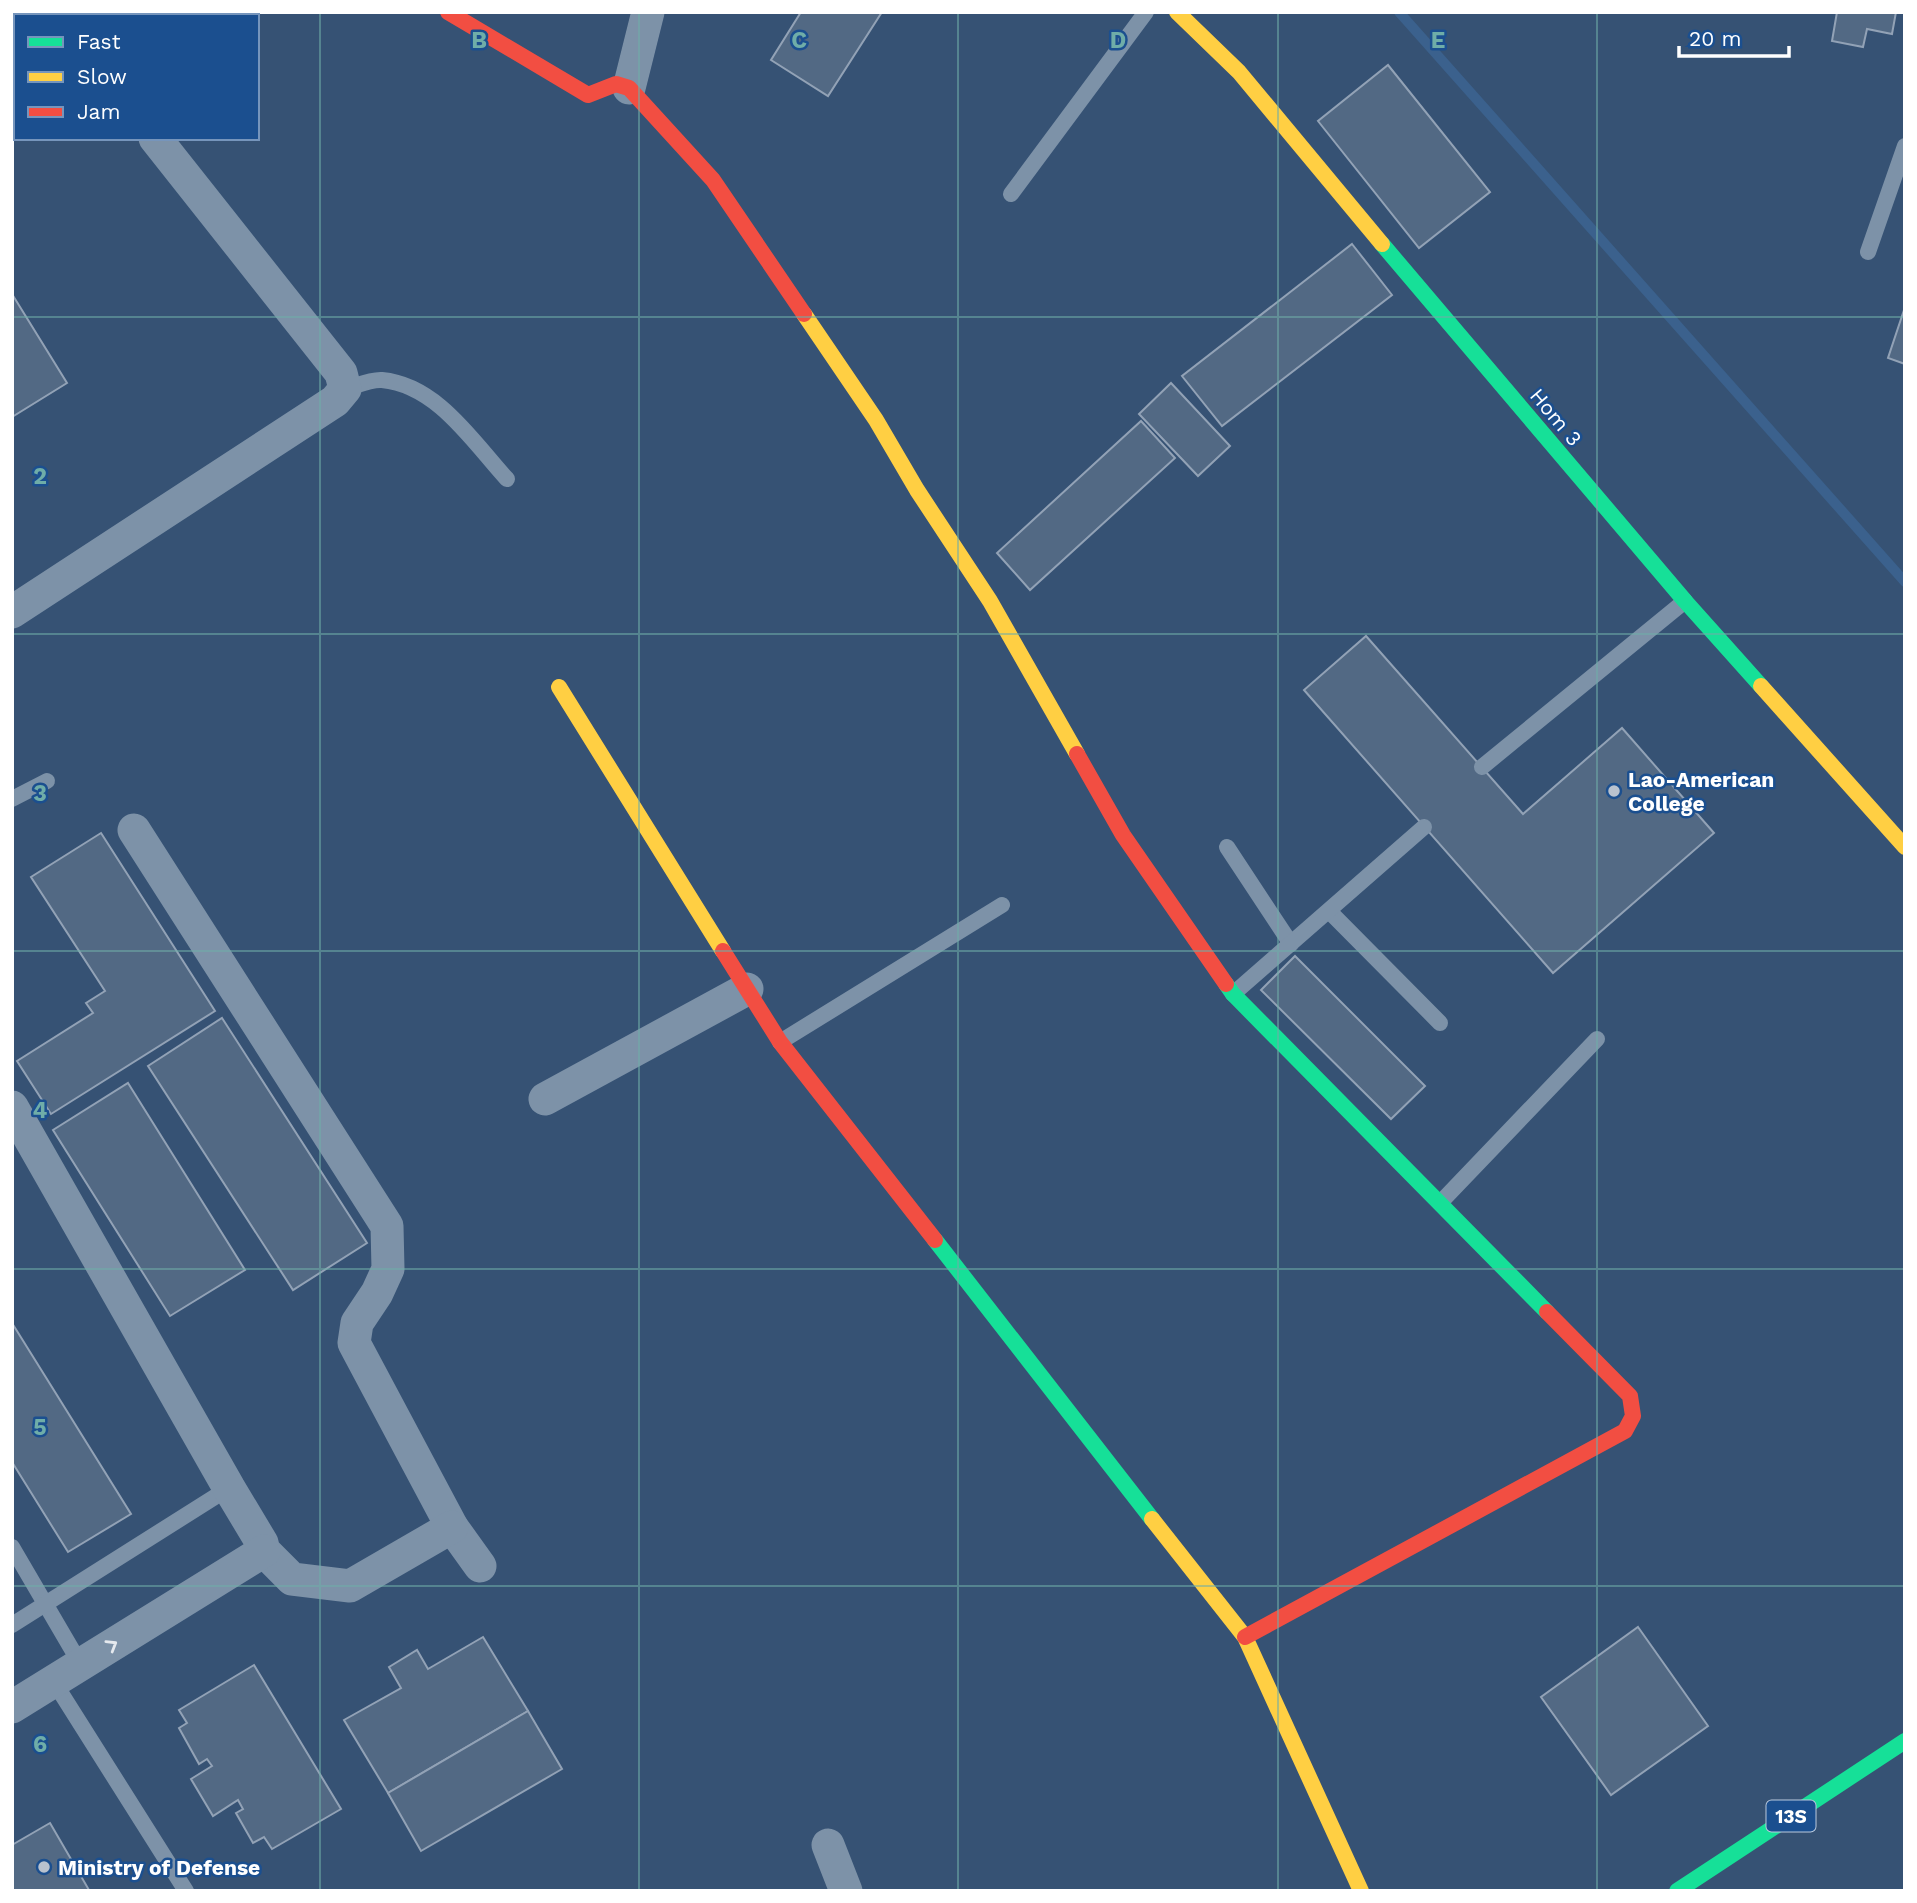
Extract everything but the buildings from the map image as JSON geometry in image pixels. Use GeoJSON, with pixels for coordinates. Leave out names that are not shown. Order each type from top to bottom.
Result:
{"type":"FeatureCollection","features":[{"type":"Feature","properties":{"kind":"main road"},"geometry":{"type":"LineString","coordinates":[[448,12],[589,95],[617,84],[629,88],[713,180],[869,409],[917,490],[990,601],[1123,835],[1233,994],[1630,1396],[1633,1416],[1625,1431],[1245,1637]]}},
{"type":"Feature","properties":{"kind":"main road","name":"Hom 3"},"geometry":{"type":"LineString","coordinates":[[1177,12],[1239,72],[1685,601],[1905,847]]}},
{"type":"Feature","properties":{"kind":"main road"},"geometry":{"type":"LineString","coordinates":[[559,687],[780,1042],[1245,1637],[1361,1891]]}},
{"type":"Feature","properties":{"kind":"main road","name":"13S"},"geometry":{"type":"LineString","coordinates":[[1677,1891],[1905,1741]]}},
{"type":"Feature","properties":{"kind":"street"},"geometry":{"type":"LineString","coordinates":[[629,88],[648,12]]}},
{"type":"Feature","properties":{"kind":"street"},"geometry":{"type":"LineString","coordinates":[[12,612],[335,401],[345,388],[341,373],[157,140]]}},
{"type":"Feature","properties":{"kind":"street"},"geometry":{"type":"LineString","coordinates":[[134,830],[387,1226],[388,1269],[377,1293],[357,1323],[354,1343],[452,1527],[481,1566]]}},
{"type":"Feature","properties":{"kind":"street"},"geometry":{"type":"LineString","coordinates":[[545,1099],[747,989]]}},
{"type":"Feature","properties":{"kind":"street"},"geometry":{"type":"LineString","coordinates":[[12,1107],[264,1550],[292,1579],[351,1586],[452,1527]]}},
{"type":"Feature","properties":{"kind":"street"},"geometry":{"type":"LineString","coordinates":[[12,1707],[264,1550]]}},
{"type":"Feature","properties":{"kind":"street"},"geometry":{"type":"LineString","coordinates":[[828,1845],[846,1891]]}},
{"type":"Feature","properties":{"kind":"lane"},"geometry":{"type":"LineString","coordinates":[[1011,194],[1146,12]]}},
{"type":"Feature","properties":{"kind":"lane"},"geometry":{"type":"LineString","coordinates":[[1868,252],[1905,146]]}},
{"type":"Feature","properties":{"kind":"lane"},"geometry":{"type":"LineString","coordinates":[[345,388],[380,379],[409,387],[439,404],[507,479]]}},
{"type":"Feature","properties":{"kind":"lane"},"geometry":{"type":"LineString","coordinates":[[1482,767],[1685,601]]}},
{"type":"Feature","properties":{"kind":"lane"},"geometry":{"type":"LineString","coordinates":[[12,799],[47,781]]}},
{"type":"Feature","properties":{"kind":"lane"},"geometry":{"type":"LineString","coordinates":[[1233,994],[1424,827]]}},
{"type":"Feature","properties":{"kind":"lane"},"geometry":{"type":"LineString","coordinates":[[1227,847],[1291,944]]}},
{"type":"Feature","properties":{"kind":"lane"},"geometry":{"type":"LineString","coordinates":[[780,1042],[1002,905]]}},
{"type":"Feature","properties":{"kind":"lane"},"geometry":{"type":"LineString","coordinates":[[1329,911],[1440,1023]]}},
{"type":"Feature","properties":{"kind":"lane"},"geometry":{"type":"LineString","coordinates":[[1440,1203],[1597,1039]]}},
{"type":"Feature","properties":{"kind":"lane"},"geometry":{"type":"LineString","coordinates":[[12,1625],[229,1488]]}},
{"type":"Feature","properties":{"kind":"lane"},"geometry":{"type":"LineString","coordinates":[[12,1547],[44,1605],[68,1673],[186,1891]]}},
{"type":"Feature","properties":{"kind":"waterway"},"geometry":{"type":"LineString","coordinates":[[1399,12],[1905,582]]}},
{"type":"Feature","properties":{"kind":"traffic: fast"},"geometry":{"type":"LineString","coordinates":[[1382,244],[1685,601],[1761,686]]}},
{"type":"Feature","properties":{"kind":"traffic: fast"},"geometry":{"type":"LineString","coordinates":[[1226,984],[1547,1312]]}},
{"type":"Feature","properties":{"kind":"traffic: fast"},"geometry":{"type":"LineString","coordinates":[[935,1240],[1152,1519]]}},
{"type":"Feature","properties":{"kind":"traffic: fast"},"geometry":{"type":"LineString","coordinates":[[1677,1891],[1905,1741]]}},
{"type":"Feature","properties":{"kind":"traffic: slow"},"geometry":{"type":"LineString","coordinates":[[1177,12],[1239,72],[1382,244]]}},
{"type":"Feature","properties":{"kind":"traffic: slow"},"geometry":{"type":"LineString","coordinates":[[804,314],[876,420],[917,490],[990,601],[1077,754]]}},
{"type":"Feature","properties":{"kind":"traffic: slow"},"geometry":{"type":"LineString","coordinates":[[1761,686],[1905,847]]}},
{"type":"Feature","properties":{"kind":"traffic: slow"},"geometry":{"type":"LineString","coordinates":[[559,687],[723,951]]}},
{"type":"Feature","properties":{"kind":"traffic: slow"},"geometry":{"type":"LineString","coordinates":[[1152,1519],[1245,1637],[1361,1891]]}},
{"type":"Feature","properties":{"kind":"traffic: jam"},"geometry":{"type":"LineString","coordinates":[[448,12],[588,95],[616,84],[629,88],[713,180],[804,314]]}},
{"type":"Feature","properties":{"kind":"traffic: jam"},"geometry":{"type":"LineString","coordinates":[[1077,754],[1123,835],[1226,984]]}},
{"type":"Feature","properties":{"kind":"traffic: jam"},"geometry":{"type":"LineString","coordinates":[[723,951],[780,1042],[935,1240]]}},
{"type":"Feature","properties":{"kind":"traffic: jam"},"geometry":{"type":"LineString","coordinates":[[1245,1637],[1625,1431],[1633,1416],[1630,1396],[1547,1312]]}},
{"type":"Feature","properties":{"kind":"place","name":"Lao-American College"},"geometry":{"type":"Point","coordinates":[1614,791]}},
{"type":"Feature","properties":{"kind":"place","name":"Ministry of Defense"},"geometry":{"type":"Point","coordinates":[44,1867]}}]}
